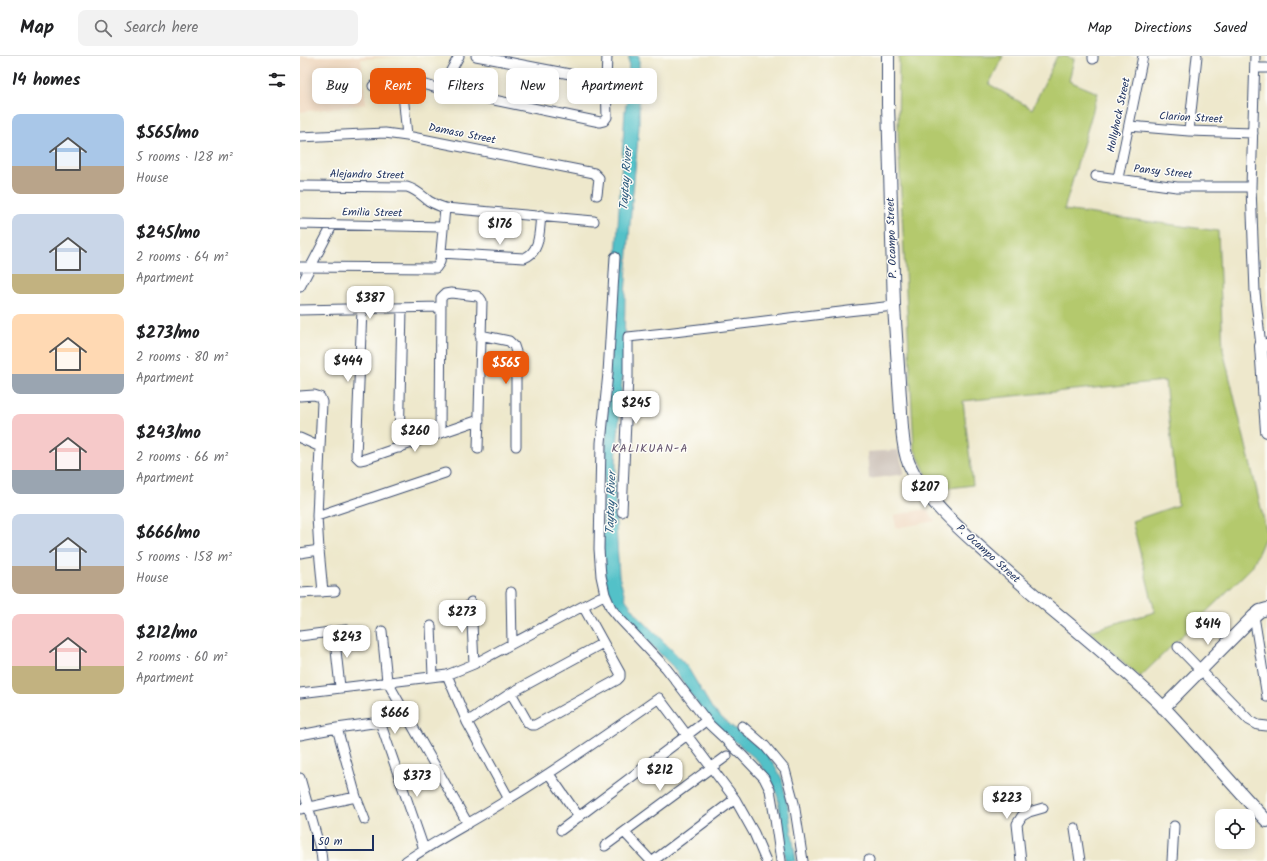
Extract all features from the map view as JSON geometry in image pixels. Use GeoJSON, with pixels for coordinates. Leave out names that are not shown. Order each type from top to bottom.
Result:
{"type":"FeatureCollection","features":[{"type":"Feature","properties":{"kind":"street"},"geometry":{"type":"LineString","coordinates":[[452,68],[459,56]]}},
{"type":"Feature","properties":{"kind":"street"},"geometry":{"type":"LineString","coordinates":[[476,56],[567,74]]}},
{"type":"Feature","properties":{"kind":"street"},"geometry":{"type":"LineString","coordinates":[[607,56],[607,68]]}},
{"type":"Feature","properties":{"kind":"street","name":"P. Ocampo Street"},"geometry":{"type":"LineString","coordinates":[[888,56],[894,306],[902,428],[904,448],[908,463],[917,479],[936,504],[957,527],[1011,576],[1102,651],[1163,708],[1267,821]]}},
{"type":"Feature","properties":{"kind":"street","name":"Hollyhock Street"},"geometry":{"type":"LineString","coordinates":[[1118,178],[1143,56]]}},
{"type":"Feature","properties":{"kind":"street"},"geometry":{"type":"LineString","coordinates":[[1189,131],[1198,56]]}},
{"type":"Feature","properties":{"kind":"street"},"geometry":{"type":"LineString","coordinates":[[1255,56],[1251,187],[1255,292],[1264,345],[1267,431]]}},
{"type":"Feature","properties":{"kind":"street"},"geometry":{"type":"LineString","coordinates":[[1255,68],[1267,68]]}},
{"type":"Feature","properties":{"kind":"street"},"geometry":{"type":"LineString","coordinates":[[498,101],[600,122],[604,121],[607,117],[607,104]]}},
{"type":"Feature","properties":{"kind":"street"},"geometry":{"type":"LineString","coordinates":[[404,104],[407,136]]}},
{"type":"Feature","properties":{"kind":"street","name":"Clarion Street"},"geometry":{"type":"LineString","coordinates":[[1128,126],[1189,131],[1253,133]]}},
{"type":"Feature","properties":{"kind":"street","name":"Damaso Street"},"geometry":{"type":"LineString","coordinates":[[300,137],[385,132],[407,136],[594,173],[599,178],[597,195]]}},
{"type":"Feature","properties":{"kind":"street","name":"Pansy Street"},"geometry":{"type":"LineString","coordinates":[[1096,176],[1177,187],[1251,187]]}},
{"type":"Feature","properties":{"kind":"street","name":"Alejandro Street"},"geometry":{"type":"LineString","coordinates":[[300,186],[407,187],[421,193],[429,201],[444,208],[594,220]]}},
{"type":"Feature","properties":{"kind":"street"},"geometry":{"type":"LineString","coordinates":[[300,267],[433,268],[438,266],[441,253],[444,208]]}},
{"type":"Feature","properties":{"kind":"street"},"geometry":{"type":"LineString","coordinates":[[441,253],[528,257],[536,246],[541,215]]}},
{"type":"Feature","properties":{"kind":"street","name":"Emilia Street"},"geometry":{"type":"LineString","coordinates":[[300,224],[443,227]]}},
{"type":"Feature","properties":{"kind":"street"},"geometry":{"type":"LineString","coordinates":[[300,287],[333,224]]}},
{"type":"Feature","properties":{"kind":"street"},"geometry":{"type":"LineString","coordinates":[[615,257],[608,373],[601,443],[599,549],[601,576],[605,594],[611,608],[666,668],[710,725],[764,778],[770,790],[781,861]]}},
{"type":"Feature","properties":{"kind":"street"},"geometry":{"type":"LineString","coordinates":[[440,433],[441,298],[445,294],[451,293],[480,298],[482,301],[478,448]]}},
{"type":"Feature","properties":{"kind":"street"},"geometry":{"type":"LineString","coordinates":[[622,512],[628,376],[628,337],[894,306]]}},
{"type":"Feature","properties":{"kind":"street"},"geometry":{"type":"LineString","coordinates":[[300,310],[440,307]]}},
{"type":"Feature","properties":{"kind":"street"},"geometry":{"type":"LineString","coordinates":[[399,448],[402,308]]}},
{"type":"Feature","properties":{"kind":"street"},"geometry":{"type":"LineString","coordinates":[[362,309],[356,456],[360,460],[479,420]]}},
{"type":"Feature","properties":{"kind":"street"},"geometry":{"type":"LineString","coordinates":[[480,334],[509,341],[514,346],[516,352],[516,446]]}},
{"type":"Feature","properties":{"kind":"street"},"geometry":{"type":"LineString","coordinates":[[300,396],[314,395],[320,397],[322,402],[317,516],[323,592]]}},
{"type":"Feature","properties":{"kind":"street"},"geometry":{"type":"LineString","coordinates":[[301,441],[320,447]]}},
{"type":"Feature","properties":{"kind":"street"},"geometry":{"type":"LineString","coordinates":[[317,516],[445,473]]}},
{"type":"Feature","properties":{"kind":"street"},"geometry":{"type":"LineString","coordinates":[[300,553],[319,550]]}},
{"type":"Feature","properties":{"kind":"street"},"geometry":{"type":"LineString","coordinates":[[300,593],[336,591]]}},
{"type":"Feature","properties":{"kind":"street"},"geometry":{"type":"LineString","coordinates":[[511,592],[512,644]]}},
{"type":"Feature","properties":{"kind":"street"},"geometry":{"type":"LineString","coordinates":[[300,690],[447,675],[474,664],[600,597]]}},
{"type":"Feature","properties":{"kind":"street"},"geometry":{"type":"LineString","coordinates":[[471,602],[474,664]]}},
{"type":"Feature","properties":{"kind":"street"},"geometry":{"type":"LineString","coordinates":[[511,693],[528,723],[535,725],[620,677],[620,673],[583,606]]}},
{"type":"Feature","properties":{"kind":"street"},"geometry":{"type":"LineString","coordinates":[[1163,708],[1254,616],[1260,611],[1267,609]]}},
{"type":"Feature","properties":{"kind":"street"},"geometry":{"type":"LineString","coordinates":[[1254,616],[1267,697]]}},
{"type":"Feature","properties":{"kind":"street"},"geometry":{"type":"LineString","coordinates":[[431,626],[433,676]]}},
{"type":"Feature","properties":{"kind":"street"},"geometry":{"type":"LineString","coordinates":[[300,636],[346,630]]}},
{"type":"Feature","properties":{"kind":"street"},"geometry":{"type":"LineString","coordinates":[[334,632],[340,687]]}},
{"type":"Feature","properties":{"kind":"street"},"geometry":{"type":"LineString","coordinates":[[382,632],[387,681],[468,824]]}},
{"type":"Feature","properties":{"kind":"street"},"geometry":{"type":"LineString","coordinates":[[467,722],[511,693],[603,643]]}},
{"type":"Feature","properties":{"kind":"street"},"geometry":{"type":"LineString","coordinates":[[1178,647],[1249,720],[1258,725],[1267,726]]}},
{"type":"Feature","properties":{"kind":"street"},"geometry":{"type":"LineString","coordinates":[[447,675],[467,722],[509,799]]}},
{"type":"Feature","properties":{"kind":"street"},"geometry":{"type":"LineString","coordinates":[[406,861],[549,774],[659,698],[710,768],[735,799],[754,833],[766,861]]}},
{"type":"Feature","properties":{"kind":"street"},"geometry":{"type":"LineString","coordinates":[[300,735],[337,728],[409,718]]}},
{"type":"Feature","properties":{"kind":"street"},"geometry":{"type":"LineString","coordinates":[[380,722],[424,849]]}},
{"type":"Feature","properties":{"kind":"street"},"geometry":{"type":"LineString","coordinates":[[561,830],[704,723]]}},
{"type":"Feature","properties":{"kind":"street"},"geometry":{"type":"LineString","coordinates":[[742,726],[765,746],[785,770],[794,803],[803,861]]}},
{"type":"Feature","properties":{"kind":"street"},"geometry":{"type":"LineString","coordinates":[[337,728],[364,820]]}},
{"type":"Feature","properties":{"kind":"street"},"geometry":{"type":"LineString","coordinates":[[605,846],[727,756]]}},
{"type":"Feature","properties":{"kind":"street"},"geometry":{"type":"LineString","coordinates":[[549,774],[579,817]]}},
{"type":"Feature","properties":{"kind":"street"},"geometry":{"type":"LineString","coordinates":[[300,778],[304,808],[321,852],[322,861]]}},
{"type":"Feature","properties":{"kind":"street"},"geometry":{"type":"LineString","coordinates":[[304,808],[356,797]]}},
{"type":"Feature","properties":{"kind":"street"},"geometry":{"type":"LineString","coordinates":[[624,832],[652,861],[735,799]]}},
{"type":"Feature","properties":{"kind":"street"},"geometry":{"type":"LineString","coordinates":[[1021,861],[1017,824],[1022,816],[1029,812],[1043,808]]}},
{"type":"Feature","properties":{"kind":"street"},"geometry":{"type":"LineString","coordinates":[[1172,861],[1174,826]]}},
{"type":"Feature","properties":{"kind":"street"},"geometry":{"type":"LineString","coordinates":[[1075,828],[1080,861]]}},
{"type":"Feature","properties":{"kind":"shaded area"},"geometry":{"type":"Polygon","coordinates":[[[300,56],[399,56],[361,59],[362,68],[366,104],[300,112],[300,56]]]}},
{"type":"Feature","properties":{"kind":"shaded area"},"geometry":{"type":"Polygon","coordinates":[[[898,450],[905,474],[869,479],[867,452],[898,450]]]}},
{"type":"Feature","properties":{"kind":"shaded area"},"geometry":{"type":"Polygon","coordinates":[[[927,509],[935,521],[896,528],[894,515],[927,509]]]}},
{"type":"Feature","properties":{"kind":"green space"},"geometry":{"type":"Polygon","coordinates":[[[899,56],[1003,56],[989,84],[1032,109],[1057,56],[1064,56],[1074,59],[1069,81],[1098,93],[1064,210],[1218,231],[1223,350],[1267,533],[1252,567],[1140,677],[1089,631],[1155,612],[1132,521],[1178,505],[1165,381],[963,401],[973,485],[934,490],[914,448],[898,135],[899,56]]]}},
{"type":"Feature","properties":{"kind":"water"},"geometry":{"type":"Polygon","coordinates":[[[629,56],[639,56],[639,68],[629,68],[629,56]]]}},
{"type":"Feature","properties":{"kind":"water","name":"Taytay River"},"geometry":{"type":"Polygon","coordinates":[[[626,104],[639,104],[639,127],[625,295],[624,356],[616,462],[615,508],[619,576],[626,600],[639,617],[688,668],[713,710],[764,751],[775,766],[782,779],[789,812],[796,861],[785,861],[778,798],[772,781],[758,761],[711,721],[691,695],[673,667],[623,617],[609,597],[603,566],[603,509],[608,391],[626,104]]]}},
{"type":"Feature","properties":{"kind":"district","name":"KALIKUAN-A"},"geometry":{"type":"Point","coordinates":[650,448]}}]}
